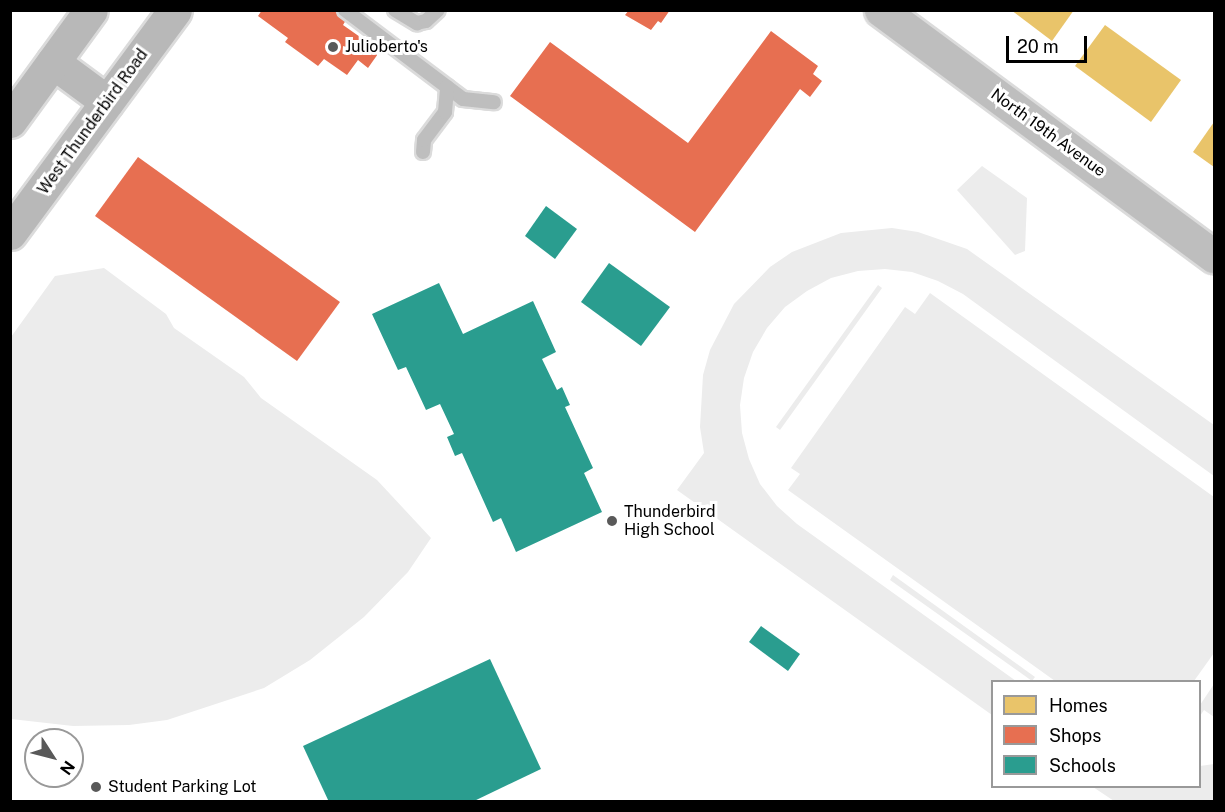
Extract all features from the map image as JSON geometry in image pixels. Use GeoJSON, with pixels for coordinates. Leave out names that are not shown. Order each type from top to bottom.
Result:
{"type":"FeatureCollection","features":[{"type":"Feature","properties":{"kind":"main road"},"geometry":{"type":"LineString","coordinates":[[10,121],[91,10]]}},
{"type":"Feature","properties":{"kind":"main road","name":"West Thunderbird Road"},"geometry":{"type":"LineString","coordinates":[[10,233],[175,10]]}},
{"type":"Feature","properties":{"kind":"main road","name":"North 19th Avenue"},"geometry":{"type":"LineString","coordinates":[[881,10],[1215,256]]}},
{"type":"Feature","properties":{"kind":"main road"},"geometry":{"type":"LineString","coordinates":[[53,62],[107,102]]}},
{"type":"Feature","properties":{"kind":"lane"},"geometry":{"type":"LineString","coordinates":[[345,10],[463,99],[494,102]]}},
{"type":"Feature","properties":{"kind":"lane"},"geometry":{"type":"LineString","coordinates":[[395,10],[417,23],[426,21],[438,10]]}},
{"type":"Feature","properties":{"kind":"lane"},"geometry":{"type":"LineString","coordinates":[[423,152],[424,140],[445,112],[447,87]]}},
{"type":"Feature","properties":{"kind":"shaded area"},"geometry":{"type":"Polygon","coordinates":[[[982,166],[1027,198],[1025,251],[1015,255],[957,190],[982,166]]]}},
{"type":"Feature","properties":{"kind":"shaded area"},"geometry":{"type":"Polygon","coordinates":[[[892,228],[918,232],[967,249],[1214,425],[1214,476],[963,294],[938,281],[912,272],[885,269],[858,271],[831,278],[807,291],[785,307],[767,328],[753,352],[744,378],[740,405],[742,433],[749,459],[760,484],[777,506],[797,524],[1015,680],[991,680],[991,714],[677,490],[704,453],[700,427],[703,375],[710,350],[734,304],[770,267],[792,252],[841,233],[892,228]]]}},
{"type":"Feature","properties":{"kind":"shaded area"},"geometry":{"type":"Polygon","coordinates":[[[104,268],[166,314],[174,328],[244,377],[261,398],[377,480],[431,538],[408,572],[364,617],[310,660],[264,688],[167,720],[129,725],[73,726],[11,719],[11,337],[55,276],[104,268]]]}},
{"type":"Feature","properties":{"kind":"shaded area"},"geometry":{"type":"Polygon","coordinates":[[[878,285],[882,288],[780,430],[776,427],[878,285]]]}},
{"type":"Feature","properties":{"kind":"shaded area"},"geometry":{"type":"Polygon","coordinates":[[[930,293],[1214,497],[1214,653],[1195,680],[1054,680],[788,490],[800,474],[791,468],[905,307],[915,314],[930,293]]]}},
{"type":"Feature","properties":{"kind":"shaded area"},"geometry":{"type":"Polygon","coordinates":[[[893,575],[1035,677],[1031,680],[890,580],[893,575]]]}},
{"type":"Feature","properties":{"kind":"shaded area"},"geometry":{"type":"Polygon","coordinates":[[[1214,684],[1214,717],[1204,710],[1201,714],[1201,704],[1214,684]]]}},
{"type":"Feature","properties":{"kind":"shaded area"},"geometry":{"type":"Polygon","coordinates":[[[1214,764],[1214,801],[1114,801],[1094,788],[1201,788],[1201,766],[1214,764]]]}},
{"type":"Feature","properties":{"kind":"building: Homes"},"geometry":{"type":"Polygon","coordinates":[[[1011,10],[1074,10],[1052,41],[1011,10]]]}},
{"type":"Feature","properties":{"kind":"building: Homes"},"geometry":{"type":"Polygon","coordinates":[[[1105,25],[1181,80],[1151,122],[1075,66],[1105,25]]]}},
{"type":"Feature","properties":{"kind":"building: Homes"},"geometry":{"type":"Polygon","coordinates":[[[1214,122],[1214,167],[1193,152],[1214,122]]]}},
{"type":"Feature","properties":{"kind":"building: Shops","name":"Julioberto's"},"geometry":{"type":"Polygon","coordinates":[[[262,10],[333,10],[346,20],[343,25],[380,51],[368,68],[358,60],[347,75],[324,59],[318,66],[285,42],[288,38],[258,16],[262,10]]]}},
{"type":"Feature","properties":{"kind":"building: Shops"},"geometry":{"type":"Polygon","coordinates":[[[629,10],[670,10],[661,23],[658,21],[651,30],[625,15],[629,10]]]}},
{"type":"Feature","properties":{"kind":"building: Shops"},"geometry":{"type":"Polygon","coordinates":[[[771,31],[818,66],[813,74],[822,81],[810,97],[800,89],[695,232],[510,96],[550,42],[688,143],[771,31]]]}},
{"type":"Feature","properties":{"kind":"building: Shops"},"geometry":{"type":"Polygon","coordinates":[[[138,157],[340,302],[297,361],[95,216],[138,157]]]}},
{"type":"Feature","properties":{"kind":"building: Schools"},"geometry":{"type":"Polygon","coordinates":[[[546,206],[577,229],[555,259],[525,236],[546,206]]]}},
{"type":"Feature","properties":{"kind":"building: Schools"},"geometry":{"type":"Polygon","coordinates":[[[609,263],[670,307],[641,346],[581,302],[609,263]]]}},
{"type":"Feature","properties":{"kind":"building: Schools"},"geometry":{"type":"Polygon","coordinates":[[[439,283],[463,334],[533,301],[556,352],[542,359],[557,390],[562,387],[570,405],[565,407],[593,468],[584,473],[602,512],[516,552],[501,518],[493,522],[462,453],[455,456],[447,437],[454,434],[440,404],[426,410],[406,367],[398,370],[372,314],[439,283]]]}},
{"type":"Feature","properties":{"kind":"building: Schools"},"geometry":{"type":"Polygon","coordinates":[[[761,626],[800,654],[788,671],[749,642],[761,626]]]}},
{"type":"Feature","properties":{"kind":"building: Schools"},"geometry":{"type":"Polygon","coordinates":[[[490,659],[541,769],[472,802],[329,802],[303,746],[490,659]]]}},
{"type":"Feature","properties":{"kind":"place","name":"Julioberto's"},"geometry":{"type":"Point","coordinates":[333,47]}},
{"type":"Feature","properties":{"kind":"place","name":"Thunderbird High School"},"geometry":{"type":"Point","coordinates":[612,521]}},
{"type":"Feature","properties":{"kind":"place","name":"Student Parking Lot"},"geometry":{"type":"Point","coordinates":[96,787]}}]}
